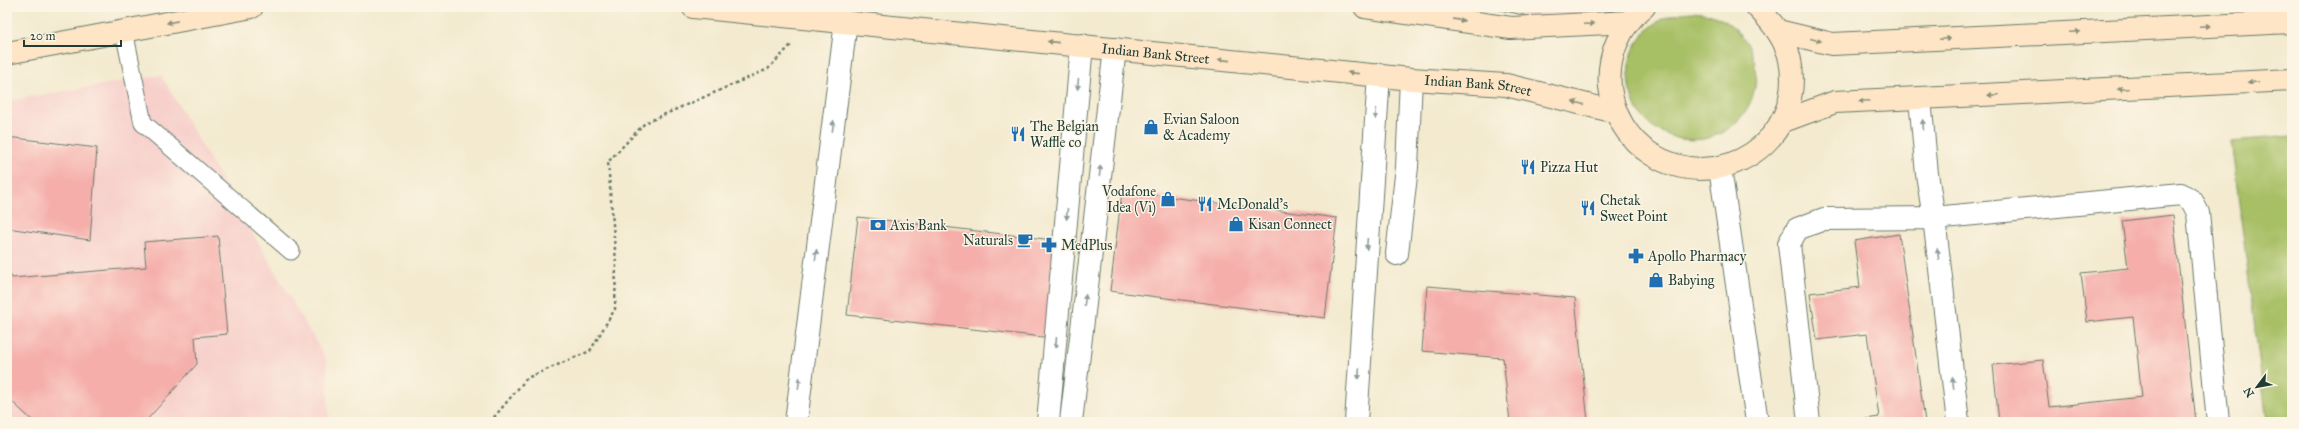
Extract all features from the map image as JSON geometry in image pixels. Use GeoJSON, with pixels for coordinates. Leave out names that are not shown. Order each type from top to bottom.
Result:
{"type":"FeatureCollection","features":[{"type":"Feature","properties":{"kind":"street"},"geometry":{"type":"LineString","coordinates":[[7,53],[252,7]]}},
{"type":"Feature","properties":{"kind":"street","name":"Indian Bank Street"},"geometry":{"type":"LineString","coordinates":[[693,7],[1411,79],[1506,85],[1616,112]]}},
{"type":"Feature","properties":{"kind":"street"},"geometry":{"type":"LineString","coordinates":[[1365,7],[1511,28],[1629,22]]}},
{"type":"Feature","properties":{"kind":"street"},"geometry":{"type":"LineString","coordinates":[[1644,7],[1629,22],[1620,35],[1610,65],[1611,92],[1616,112],[1623,127],[1644,150],[1672,165],[1688,169],[1720,168],[1749,156],[1772,135],[1781,122],[1791,92],[1792,76],[1790,60],[1778,31],[1757,7]]}},
{"type":"Feature","properties":{"kind":"street"},"geometry":{"type":"LineString","coordinates":[[796,422],[846,22]]}},
{"type":"Feature","properties":{"kind":"street"},"geometry":{"type":"LineString","coordinates":[[1778,31],[1832,44],[2292,22]]}},
{"type":"Feature","properties":{"kind":"street"},"geometry":{"type":"LineString","coordinates":[[1048,422],[1082,45]]}},
{"type":"Feature","properties":{"kind":"street"},"geometry":{"type":"LineString","coordinates":[[1071,422],[1115,49]]}},
{"type":"Feature","properties":{"kind":"street"},"geometry":{"type":"LineString","coordinates":[[1356,422],[1379,75]]}},
{"type":"Feature","properties":{"kind":"street"},"geometry":{"type":"LineString","coordinates":[[1397,254],[1407,167],[1411,79]]}},
{"type":"Feature","properties":{"kind":"street"},"geometry":{"type":"LineString","coordinates":[[1781,122],[1835,102],[2292,80]]}},
{"type":"Feature","properties":{"kind":"street"},"geometry":{"type":"LineString","coordinates":[[1920,99],[1926,174],[1934,218],[1958,422]]}},
{"type":"Feature","properties":{"kind":"street"},"geometry":{"type":"LineString","coordinates":[[1720,168],[1757,422]]}},
{"type":"Feature","properties":{"kind":"street"},"geometry":{"type":"LineString","coordinates":[[1809,422],[1790,244],[1797,228],[1824,219],[1934,218],[2181,194],[2192,201],[2198,213],[2218,422]]}},
{"type":"Feature","properties":{"kind":"lane"},"geometry":{"type":"LineString","coordinates":[[124,31],[143,123],[291,251]]}},
{"type":"Feature","properties":{"kind":"path"},"geometry":{"type":"LineString","coordinates":[[490,422],[527,378],[590,351],[615,309],[616,262],[608,162],[644,123],[768,69],[817,19]]}},
{"type":"Feature","properties":{"kind":"shaded area"},"geometry":{"type":"Polygon","coordinates":[[[161,75],[327,361],[329,422],[7,422],[7,101],[161,75]]]}},
{"type":"Feature","properties":{"kind":"green space"},"geometry":{"type":"Polygon","coordinates":[[[1698,12],[1722,19],[1733,26],[1742,35],[1751,51],[1755,63],[1755,89],[1749,106],[1742,117],[1733,126],[1722,133],[1705,139],[1686,140],[1662,133],[1651,126],[1642,117],[1635,106],[1629,89],[1628,70],[1635,46],[1642,35],[1651,26],[1662,19],[1679,13],[1698,12]]]}},
{"type":"Feature","properties":{"kind":"green space"},"geometry":{"type":"Polygon","coordinates":[[[2292,136],[2292,422],[2267,422],[2231,141],[2292,136]]]}},
{"type":"Feature","properties":{"kind":"building"},"geometry":{"type":"Polygon","coordinates":[[[1627,7],[1599,13],[1528,16],[1491,8],[1627,7]]]}},
{"type":"Feature","properties":{"kind":"building"},"geometry":{"type":"Polygon","coordinates":[[[7,137],[97,148],[90,240],[7,228],[7,137]]]}},
{"type":"Feature","properties":{"kind":"building"},"geometry":{"type":"Polygon","coordinates":[[[1122,191],[1337,218],[1325,318],[1110,291],[1122,191]]]}},
{"type":"Feature","properties":{"kind":"building"},"geometry":{"type":"Polygon","coordinates":[[[2173,215],[2196,422],[1999,422],[1993,365],[2043,360],[2049,407],[2142,397],[2133,317],[2087,322],[2081,273],[2128,268],[2122,221],[2173,215]]]}},
{"type":"Feature","properties":{"kind":"building"},"geometry":{"type":"Polygon","coordinates":[[[858,217],[1062,241],[1052,338],[847,315],[858,217]]]}},
{"type":"Feature","properties":{"kind":"building"},"geometry":{"type":"Polygon","coordinates":[[[1899,234],[1925,422],[1846,422],[1879,417],[1867,334],[1817,340],[1810,293],[1860,287],[1854,241],[1899,234]]]}},
{"type":"Feature","properties":{"kind":"building"},"geometry":{"type":"Polygon","coordinates":[[[218,236],[227,334],[195,337],[197,364],[145,422],[34,422],[7,397],[7,268],[12,278],[146,267],[144,242],[218,236]]]}},
{"type":"Feature","properties":{"kind":"building"},"geometry":{"type":"Polygon","coordinates":[[[1427,286],[1575,298],[1588,422],[1510,422],[1503,358],[1422,351],[1427,286]]]}},
{"type":"Feature","properties":{"kind":"place","name":"Evian Saloon & Academy"},"geometry":{"type":"Point","coordinates":[1151,127]}},
{"type":"Feature","properties":{"kind":"place","name":"The Belgian Waffle co"},"geometry":{"type":"Point","coordinates":[1018,134]}},
{"type":"Feature","properties":{"kind":"place","name":"Pizza Hut"},"geometry":{"type":"Point","coordinates":[1528,167]}},
{"type":"Feature","properties":{"kind":"place","name":"Vodafone Idea (Vi)"},"geometry":{"type":"Point","coordinates":[1168,199]}},
{"type":"Feature","properties":{"kind":"place","name":"McDonald's"},"geometry":{"type":"Point","coordinates":[1205,204]}},
{"type":"Feature","properties":{"kind":"place","name":"Chetak Sweet Point"},"geometry":{"type":"Point","coordinates":[1588,208]}},
{"type":"Feature","properties":{"kind":"place","name":"Kisan Connect"},"geometry":{"type":"Point","coordinates":[1236,224]}},
{"type":"Feature","properties":{"kind":"place","name":"Axis Bank"},"geometry":{"type":"Point","coordinates":[878,225]}},
{"type":"Feature","properties":{"kind":"place","name":"Naturals"},"geometry":{"type":"Point","coordinates":[1025,240]}},
{"type":"Feature","properties":{"kind":"place","name":"MedPlus"},"geometry":{"type":"Point","coordinates":[1049,245]}},
{"type":"Feature","properties":{"kind":"place","name":"Apollo Pharmacy"},"geometry":{"type":"Point","coordinates":[1636,256]}},
{"type":"Feature","properties":{"kind":"place","name":"Babying"},"geometry":{"type":"Point","coordinates":[1656,280]}}]}
